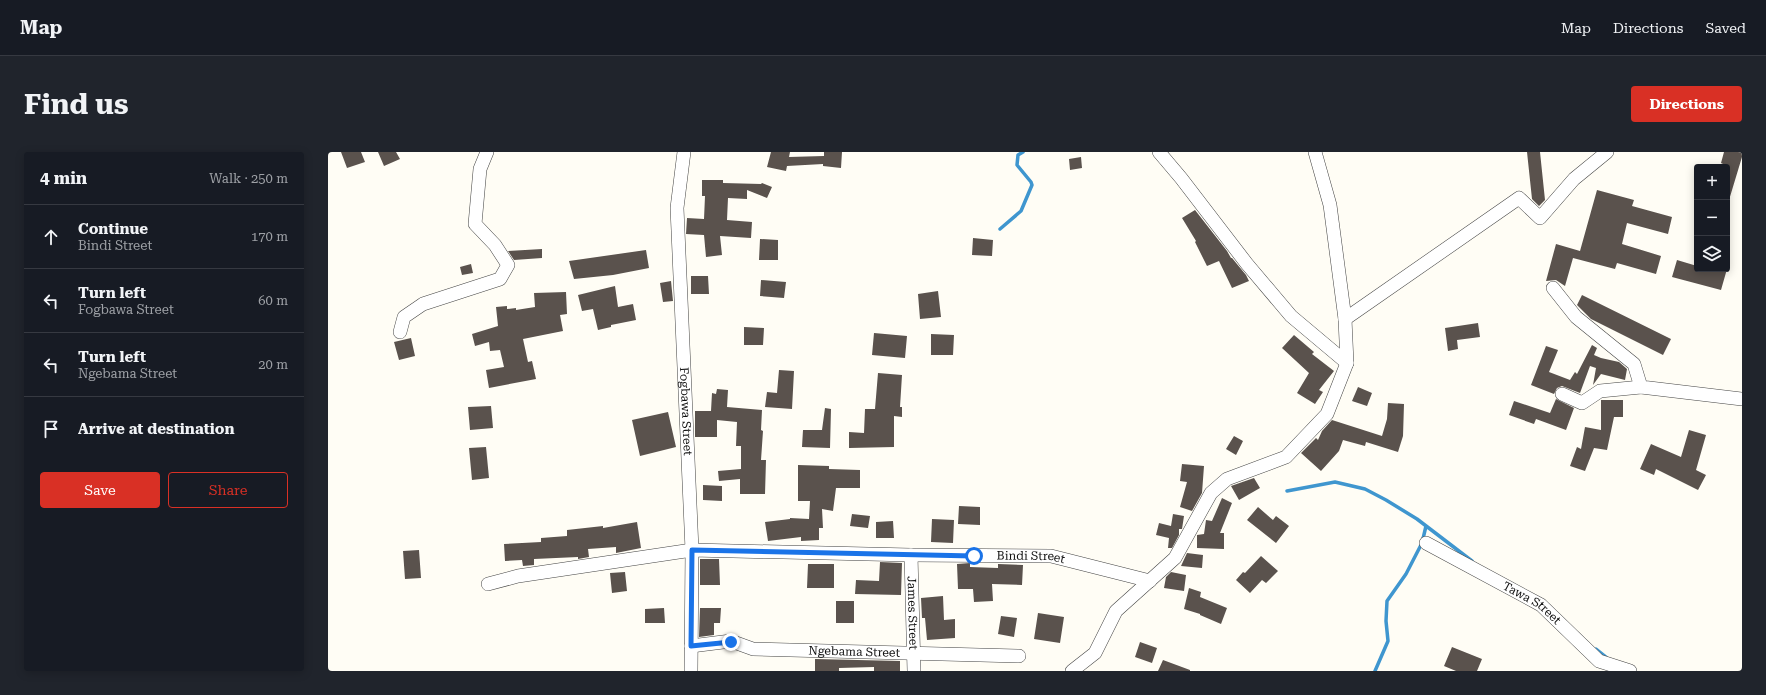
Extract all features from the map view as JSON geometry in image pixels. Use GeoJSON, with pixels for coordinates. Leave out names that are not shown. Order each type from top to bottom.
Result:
{"type":"FeatureCollection","features":[{"type":"Feature","properties":{"kind":"street"},"geometry":{"type":"LineString","coordinates":[[400,332],[404,317],[423,304],[464,289],[500,279],[508,265],[495,245],[476,224],[480,169],[487,152]]}},
{"type":"Feature","properties":{"kind":"street","name":"Fogbawa Street"},"geometry":{"type":"LineString","coordinates":[[684,152],[677,208],[692,550],[691,671]]}},
{"type":"Feature","properties":{"kind":"street"},"geometry":{"type":"LineString","coordinates":[[1159,152],[1181,178],[1247,264],[1291,316],[1347,363]]}},
{"type":"Feature","properties":{"kind":"street"},"geometry":{"type":"LineString","coordinates":[[1072,671],[1095,652],[1116,611],[1175,558],[1211,493],[1228,478],[1286,457],[1327,414],[1347,363],[1345,319],[1330,205],[1315,152]]}},
{"type":"Feature","properties":{"kind":"street"},"geometry":{"type":"LineString","coordinates":[[1345,319],[1519,198],[1540,218],[1574,179],[1607,152]]}},
{"type":"Feature","properties":{"kind":"street"},"geometry":{"type":"LineString","coordinates":[[1552,288],[1576,317],[1634,364],[1641,387]]}},
{"type":"Feature","properties":{"kind":"street"},"geometry":{"type":"LineString","coordinates":[[1562,394],[1582,402],[1600,391],[1641,387],[1742,399]]}},
{"type":"Feature","properties":{"kind":"street","name":"Tawa Street"},"geometry":{"type":"LineString","coordinates":[[1426,543],[1541,605],[1599,661],[1630,671]]}},
{"type":"Feature","properties":{"kind":"street","name":"Bindi Street"},"geometry":{"type":"LineString","coordinates":[[488,584],[518,576],[692,550],[911,556],[1052,556],[1150,581]]}},
{"type":"Feature","properties":{"kind":"street","name":"James Street"},"geometry":{"type":"LineString","coordinates":[[911,556],[915,654],[914,671]]}},
{"type":"Feature","properties":{"kind":"street","name":"Ngebama Street"},"geometry":{"type":"LineString","coordinates":[[691,646],[731,642],[753,649],[1019,656]]}},
{"type":"Feature","properties":{"kind":"building"},"geometry":{"type":"Polygon","coordinates":[[[341,152],[361,152],[365,162],[347,168],[341,152]]]}},
{"type":"Feature","properties":{"kind":"building"},"geometry":{"type":"Polygon","coordinates":[[[378,152],[396,152],[400,159],[384,166],[378,152]]]}},
{"type":"Feature","properties":{"kind":"building"},"geometry":{"type":"Polygon","coordinates":[[[771,152],[790,152],[789,157],[824,156],[824,152],[842,152],[841,168],[823,166],[823,164],[787,166],[786,171],[767,167],[771,152]]]}},
{"type":"Feature","properties":{"kind":"building"},"geometry":{"type":"Polygon","coordinates":[[[1527,152],[1540,152],[1545,200],[1539,206],[1532,199],[1527,152]]]}},
{"type":"Feature","properties":{"kind":"building"},"geometry":{"type":"Polygon","coordinates":[[[1724,152],[1742,152],[1742,157],[1730,197],[1730,164],[1721,163],[1724,152]]]}},
{"type":"Feature","properties":{"kind":"building"},"geometry":{"type":"Polygon","coordinates":[[[1081,157],[1082,168],[1070,170],[1069,159],[1081,157]]]}},
{"type":"Feature","properties":{"kind":"building"},"geometry":{"type":"Polygon","coordinates":[[[702,180],[723,180],[723,183],[762,183],[772,187],[767,198],[747,190],[747,199],[728,198],[727,220],[752,222],[751,238],[720,236],[722,255],[706,257],[704,235],[686,234],[687,218],[704,219],[705,196],[702,196],[702,180]]]}},
{"type":"Feature","properties":{"kind":"building"},"geometry":{"type":"Polygon","coordinates":[[[1597,190],[1634,200],[1632,206],[1672,217],[1668,234],[1627,223],[1622,244],[1661,256],[1656,274],[1617,263],[1615,269],[1573,258],[1565,286],[1556,280],[1546,281],[1556,244],[1580,251],[1597,190]]]}},
{"type":"Feature","properties":{"kind":"building"},"geometry":{"type":"Polygon","coordinates":[[[1195,210],[1231,258],[1246,275],[1249,281],[1232,288],[1219,261],[1207,266],[1195,242],[1196,241],[1182,218],[1195,210]]]}},
{"type":"Feature","properties":{"kind":"building"},"geometry":{"type":"Polygon","coordinates":[[[973,238],[993,240],[992,256],[972,255],[973,238]]]}},
{"type":"Feature","properties":{"kind":"building"},"geometry":{"type":"Polygon","coordinates":[[[760,239],[778,240],[778,260],[759,260],[760,239]]]}},
{"type":"Feature","properties":{"kind":"building"},"geometry":{"type":"Polygon","coordinates":[[[542,249],[542,258],[514,260],[508,251],[542,249]]]}},
{"type":"Feature","properties":{"kind":"building"},"geometry":{"type":"Polygon","coordinates":[[[646,250],[649,268],[613,275],[574,279],[569,261],[646,250]]]}},
{"type":"Feature","properties":{"kind":"building"},"geometry":{"type":"Polygon","coordinates":[[[1677,260],[1694,265],[1694,272],[1726,272],[1721,290],[1672,277],[1677,260]]]}},
{"type":"Feature","properties":{"kind":"building"},"geometry":{"type":"Polygon","coordinates":[[[471,264],[473,273],[462,275],[460,267],[471,264]]]}},
{"type":"Feature","properties":{"kind":"building"},"geometry":{"type":"Polygon","coordinates":[[[691,276],[708,276],[709,294],[691,294],[691,276]]]}},
{"type":"Feature","properties":{"kind":"building"},"geometry":{"type":"Polygon","coordinates":[[[761,280],[786,282],[784,298],[760,296],[761,280]]]}},
{"type":"Feature","properties":{"kind":"building"},"geometry":{"type":"Polygon","coordinates":[[[671,281],[673,301],[663,302],[660,283],[671,281]]]}},
{"type":"Feature","properties":{"kind":"building"},"geometry":{"type":"Polygon","coordinates":[[[615,286],[618,307],[633,304],[636,320],[611,325],[611,327],[598,330],[593,309],[582,311],[578,295],[615,286]]]}},
{"type":"Feature","properties":{"kind":"building"},"geometry":{"type":"Polygon","coordinates":[[[938,291],[941,317],[920,319],[918,294],[938,291]]]}},
{"type":"Feature","properties":{"kind":"building"},"geometry":{"type":"Polygon","coordinates":[[[566,292],[567,314],[560,315],[563,331],[523,339],[528,362],[532,361],[536,379],[489,388],[486,370],[504,367],[500,350],[490,351],[489,342],[475,346],[472,334],[498,326],[496,307],[507,306],[507,309],[516,308],[516,310],[535,307],[534,293],[566,292]]]}},
{"type":"Feature","properties":{"kind":"building"},"geometry":{"type":"Polygon","coordinates":[[[1582,295],[1671,339],[1663,355],[1591,319],[1577,305],[1582,295]]]}},
{"type":"Feature","properties":{"kind":"building"},"geometry":{"type":"Polygon","coordinates":[[[1478,323],[1480,337],[1457,340],[1458,349],[1448,351],[1445,328],[1478,323]]]}},
{"type":"Feature","properties":{"kind":"building"},"geometry":{"type":"Polygon","coordinates":[[[744,327],[764,328],[763,345],[744,345],[744,327]]]}},
{"type":"Feature","properties":{"kind":"building"},"geometry":{"type":"Polygon","coordinates":[[[874,333],[907,336],[905,358],[872,355],[874,333]]]}},
{"type":"Feature","properties":{"kind":"building"},"geometry":{"type":"Polygon","coordinates":[[[931,334],[954,335],[953,355],[931,355],[931,334]]]}},
{"type":"Feature","properties":{"kind":"building"},"geometry":{"type":"Polygon","coordinates":[[[1294,335],[1314,352],[1312,354],[1334,371],[1319,390],[1323,392],[1315,404],[1297,393],[1309,373],[1282,348],[1294,335]]]}},
{"type":"Feature","properties":{"kind":"building"},"geometry":{"type":"Polygon","coordinates":[[[411,338],[415,356],[399,360],[394,342],[411,338]]]}},
{"type":"Feature","properties":{"kind":"building"},"geometry":{"type":"Polygon","coordinates":[[[1592,345],[1597,348],[1594,355],[1619,362],[1627,369],[1625,380],[1601,374],[1593,385],[1596,368],[1590,366],[1580,393],[1562,386],[1557,388],[1554,394],[1531,385],[1546,346],[1558,350],[1549,372],[1570,380],[1575,372],[1577,374],[1592,345]]]}},
{"type":"Feature","properties":{"kind":"building"},"geometry":{"type":"Polygon","coordinates":[[[779,370],[794,371],[792,409],[765,407],[767,392],[777,393],[779,370]]]}},
{"type":"Feature","properties":{"kind":"building"},"geometry":{"type":"Polygon","coordinates":[[[878,373],[902,375],[900,407],[902,407],[902,417],[894,416],[894,447],[849,448],[849,432],[864,433],[865,409],[875,409],[878,373]]]}},
{"type":"Feature","properties":{"kind":"building"},"geometry":{"type":"Polygon","coordinates":[[[1358,387],[1372,393],[1367,406],[1352,401],[1358,387]]]}},
{"type":"Feature","properties":{"kind":"building"},"geometry":{"type":"Polygon","coordinates":[[[717,389],[728,390],[727,407],[762,410],[761,430],[763,431],[761,460],[766,460],[765,494],[740,494],[740,479],[719,481],[718,471],[741,469],[741,446],[736,446],[737,422],[717,420],[717,437],[695,437],[695,411],[711,411],[712,393],[716,394],[717,389]]]}},
{"type":"Feature","properties":{"kind":"building"},"geometry":{"type":"Polygon","coordinates":[[[1556,399],[1574,408],[1566,430],[1536,419],[1534,424],[1509,415],[1514,401],[1550,413],[1556,399]]]}},
{"type":"Feature","properties":{"kind":"building"},"geometry":{"type":"Polygon","coordinates":[[[1601,400],[1623,400],[1623,417],[1614,417],[1607,450],[1594,448],[1585,471],[1570,466],[1577,447],[1581,449],[1585,427],[1601,430],[1601,400]]]}},
{"type":"Feature","properties":{"kind":"building"},"geometry":{"type":"Polygon","coordinates":[[[1388,403],[1404,404],[1403,436],[1398,452],[1366,442],[1365,446],[1343,440],[1339,451],[1321,471],[1301,453],[1316,438],[1318,440],[1322,431],[1332,420],[1382,436],[1387,419],[1388,403]]]}},
{"type":"Feature","properties":{"kind":"building"},"geometry":{"type":"Polygon","coordinates":[[[491,406],[493,428],[470,430],[468,407],[491,406]]]}},
{"type":"Feature","properties":{"kind":"building"},"geometry":{"type":"Polygon","coordinates":[[[825,408],[831,409],[830,448],[802,447],[803,430],[822,430],[825,408]]]}},
{"type":"Feature","properties":{"kind":"building"},"geometry":{"type":"Polygon","coordinates":[[[668,412],[676,447],[640,456],[632,420],[668,412]]]}},
{"type":"Feature","properties":{"kind":"building"},"geometry":{"type":"Polygon","coordinates":[[[1689,430],[1706,435],[1696,470],[1706,475],[1698,490],[1656,469],[1654,475],[1640,469],[1651,444],[1681,457],[1689,430]]]}},
{"type":"Feature","properties":{"kind":"building"},"geometry":{"type":"Polygon","coordinates":[[[1234,436],[1243,441],[1236,455],[1226,449],[1234,436]]]}},
{"type":"Feature","properties":{"kind":"building"},"geometry":{"type":"Polygon","coordinates":[[[486,447],[489,478],[472,480],[469,448],[486,447]]]}},
{"type":"Feature","properties":{"kind":"building"},"geometry":{"type":"Polygon","coordinates":[[[1182,464],[1204,466],[1202,493],[1192,511],[1180,507],[1187,482],[1180,481],[1182,464]]]}},
{"type":"Feature","properties":{"kind":"building"},"geometry":{"type":"Polygon","coordinates":[[[798,465],[829,466],[829,469],[860,470],[860,488],[836,488],[833,511],[822,509],[823,528],[819,528],[819,540],[801,541],[801,537],[768,541],[765,522],[790,518],[809,519],[810,501],[798,501],[798,465]]]}},
{"type":"Feature","properties":{"kind":"building"},"geometry":{"type":"Polygon","coordinates":[[[1254,478],[1260,488],[1239,500],[1231,486],[1254,478]]]}},
{"type":"Feature","properties":{"kind":"building"},"geometry":{"type":"Polygon","coordinates":[[[703,485],[722,486],[722,501],[703,500],[703,485]]]}},
{"type":"Feature","properties":{"kind":"building"},"geometry":{"type":"Polygon","coordinates":[[[1222,498],[1232,503],[1220,533],[1224,533],[1224,549],[1197,548],[1197,535],[1204,534],[1206,520],[1212,521],[1222,498]]]}},
{"type":"Feature","properties":{"kind":"building"},"geometry":{"type":"Polygon","coordinates":[[[959,506],[980,507],[980,525],[958,524],[959,506]]]}},
{"type":"Feature","properties":{"kind":"building"},"geometry":{"type":"Polygon","coordinates":[[[1258,507],[1273,520],[1276,516],[1289,526],[1276,543],[1247,520],[1258,507]]]}},
{"type":"Feature","properties":{"kind":"building"},"geometry":{"type":"Polygon","coordinates":[[[852,514],[870,516],[868,528],[850,526],[852,514]]]}},
{"type":"Feature","properties":{"kind":"building"},"geometry":{"type":"Polygon","coordinates":[[[1173,514],[1184,516],[1182,529],[1179,529],[1179,535],[1172,548],[1168,548],[1169,538],[1156,535],[1159,523],[1171,526],[1173,514]]]}},
{"type":"Feature","properties":{"kind":"building"},"geometry":{"type":"Polygon","coordinates":[[[932,519],[954,520],[953,543],[931,542],[932,519]]]}},
{"type":"Feature","properties":{"kind":"building"},"geometry":{"type":"Polygon","coordinates":[[[893,521],[894,538],[876,538],[876,522],[893,521]]]}},
{"type":"Feature","properties":{"kind":"building"},"geometry":{"type":"Polygon","coordinates":[[[637,522],[641,548],[616,553],[616,547],[588,549],[589,557],[578,559],[578,557],[534,559],[534,565],[523,566],[522,560],[505,561],[504,544],[541,542],[541,538],[567,536],[567,530],[603,526],[603,528],[637,522]]]}},
{"type":"Feature","properties":{"kind":"building"},"geometry":{"type":"Polygon","coordinates":[[[419,550],[421,578],[405,579],[403,551],[419,550]]]}},
{"type":"Feature","properties":{"kind":"building"},"geometry":{"type":"Polygon","coordinates":[[[1187,553],[1203,555],[1202,568],[1181,566],[1187,553]]]}},
{"type":"Feature","properties":{"kind":"building"},"geometry":{"type":"Polygon","coordinates":[[[1261,556],[1278,571],[1266,583],[1262,580],[1250,593],[1236,580],[1261,556]]]}},
{"type":"Feature","properties":{"kind":"building"},"geometry":{"type":"Polygon","coordinates":[[[700,559],[719,559],[720,585],[700,585],[700,559]]]}},
{"type":"Feature","properties":{"kind":"building"},"geometry":{"type":"Polygon","coordinates":[[[880,562],[902,563],[901,595],[855,594],[856,580],[879,581],[880,562]]]}},
{"type":"Feature","properties":{"kind":"building"},"geometry":{"type":"Polygon","coordinates":[[[970,563],[970,567],[998,568],[998,564],[1023,565],[1022,585],[992,584],[993,601],[974,602],[973,589],[958,589],[957,564],[970,563]]]}},
{"type":"Feature","properties":{"kind":"building"},"geometry":{"type":"Polygon","coordinates":[[[808,564],[834,564],[834,588],[807,588],[808,564]]]}},
{"type":"Feature","properties":{"kind":"building"},"geometry":{"type":"Polygon","coordinates":[[[625,572],[627,591],[612,593],[610,573],[625,572]]]}},
{"type":"Feature","properties":{"kind":"building"},"geometry":{"type":"Polygon","coordinates":[[[1171,572],[1186,575],[1184,591],[1164,588],[1166,577],[1171,572]]]}},
{"type":"Feature","properties":{"kind":"building"},"geometry":{"type":"Polygon","coordinates":[[[1189,588],[1201,592],[1200,597],[1227,608],[1221,624],[1200,614],[1184,609],[1189,588]]]}},
{"type":"Feature","properties":{"kind":"building"},"geometry":{"type":"Polygon","coordinates":[[[943,596],[944,620],[955,619],[955,638],[927,640],[925,618],[922,618],[921,598],[943,596]]]}},
{"type":"Feature","properties":{"kind":"building"},"geometry":{"type":"Polygon","coordinates":[[[836,601],[854,601],[854,623],[836,623],[836,601]]]}},
{"type":"Feature","properties":{"kind":"building"},"geometry":{"type":"Polygon","coordinates":[[[664,608],[665,623],[645,623],[645,609],[664,608]]]}},
{"type":"Feature","properties":{"kind":"building"},"geometry":{"type":"Polygon","coordinates":[[[700,608],[721,608],[720,623],[714,623],[714,635],[699,637],[700,608]]]}},
{"type":"Feature","properties":{"kind":"building"},"geometry":{"type":"Polygon","coordinates":[[[1038,613],[1064,617],[1060,643],[1034,639],[1038,613]]]}},
{"type":"Feature","properties":{"kind":"building"},"geometry":{"type":"Polygon","coordinates":[[[1001,616],[1017,618],[1014,637],[998,634],[1001,616]]]}},
{"type":"Feature","properties":{"kind":"building"},"geometry":{"type":"Polygon","coordinates":[[[1140,642],[1157,648],[1152,663],[1135,657],[1140,642]]]}},
{"type":"Feature","properties":{"kind":"building"},"geometry":{"type":"Polygon","coordinates":[[[1452,647],[1482,659],[1477,671],[1456,671],[1444,666],[1452,647]]]}},
{"type":"Feature","properties":{"kind":"building"},"geometry":{"type":"Polygon","coordinates":[[[815,659],[900,661],[900,671],[874,671],[874,667],[839,668],[839,671],[815,671],[815,659]]]}},
{"type":"Feature","properties":{"kind":"building"},"geometry":{"type":"Polygon","coordinates":[[[1163,660],[1190,670],[1190,671],[1158,671],[1163,660]]]}},
{"type":"Feature","properties":{"kind":"waterway"},"geometry":{"type":"LineString","coordinates":[[1000,229],[1021,211],[1032,185],[1017,165],[1018,155],[1023,152]]}},
{"type":"Feature","properties":{"kind":"waterway"},"geometry":{"type":"LineString","coordinates":[[1287,491],[1335,482],[1365,489],[1417,519],[1472,561]]}},
{"type":"Feature","properties":{"kind":"waterway"},"geometry":{"type":"LineString","coordinates":[[1375,671],[1388,641],[1386,621],[1387,601],[1406,574],[1422,543],[1426,526]]}},
{"type":"Feature","properties":{"kind":"waterway"},"geometry":{"type":"LineString","coordinates":[[1596,649],[1606,657]]}},
{"type":"Feature","properties":{"kind":"route"},"geometry":{"type":"LineString","coordinates":[[731,642],[691,646],[692,550],[911,556],[974,556]]}}]}
